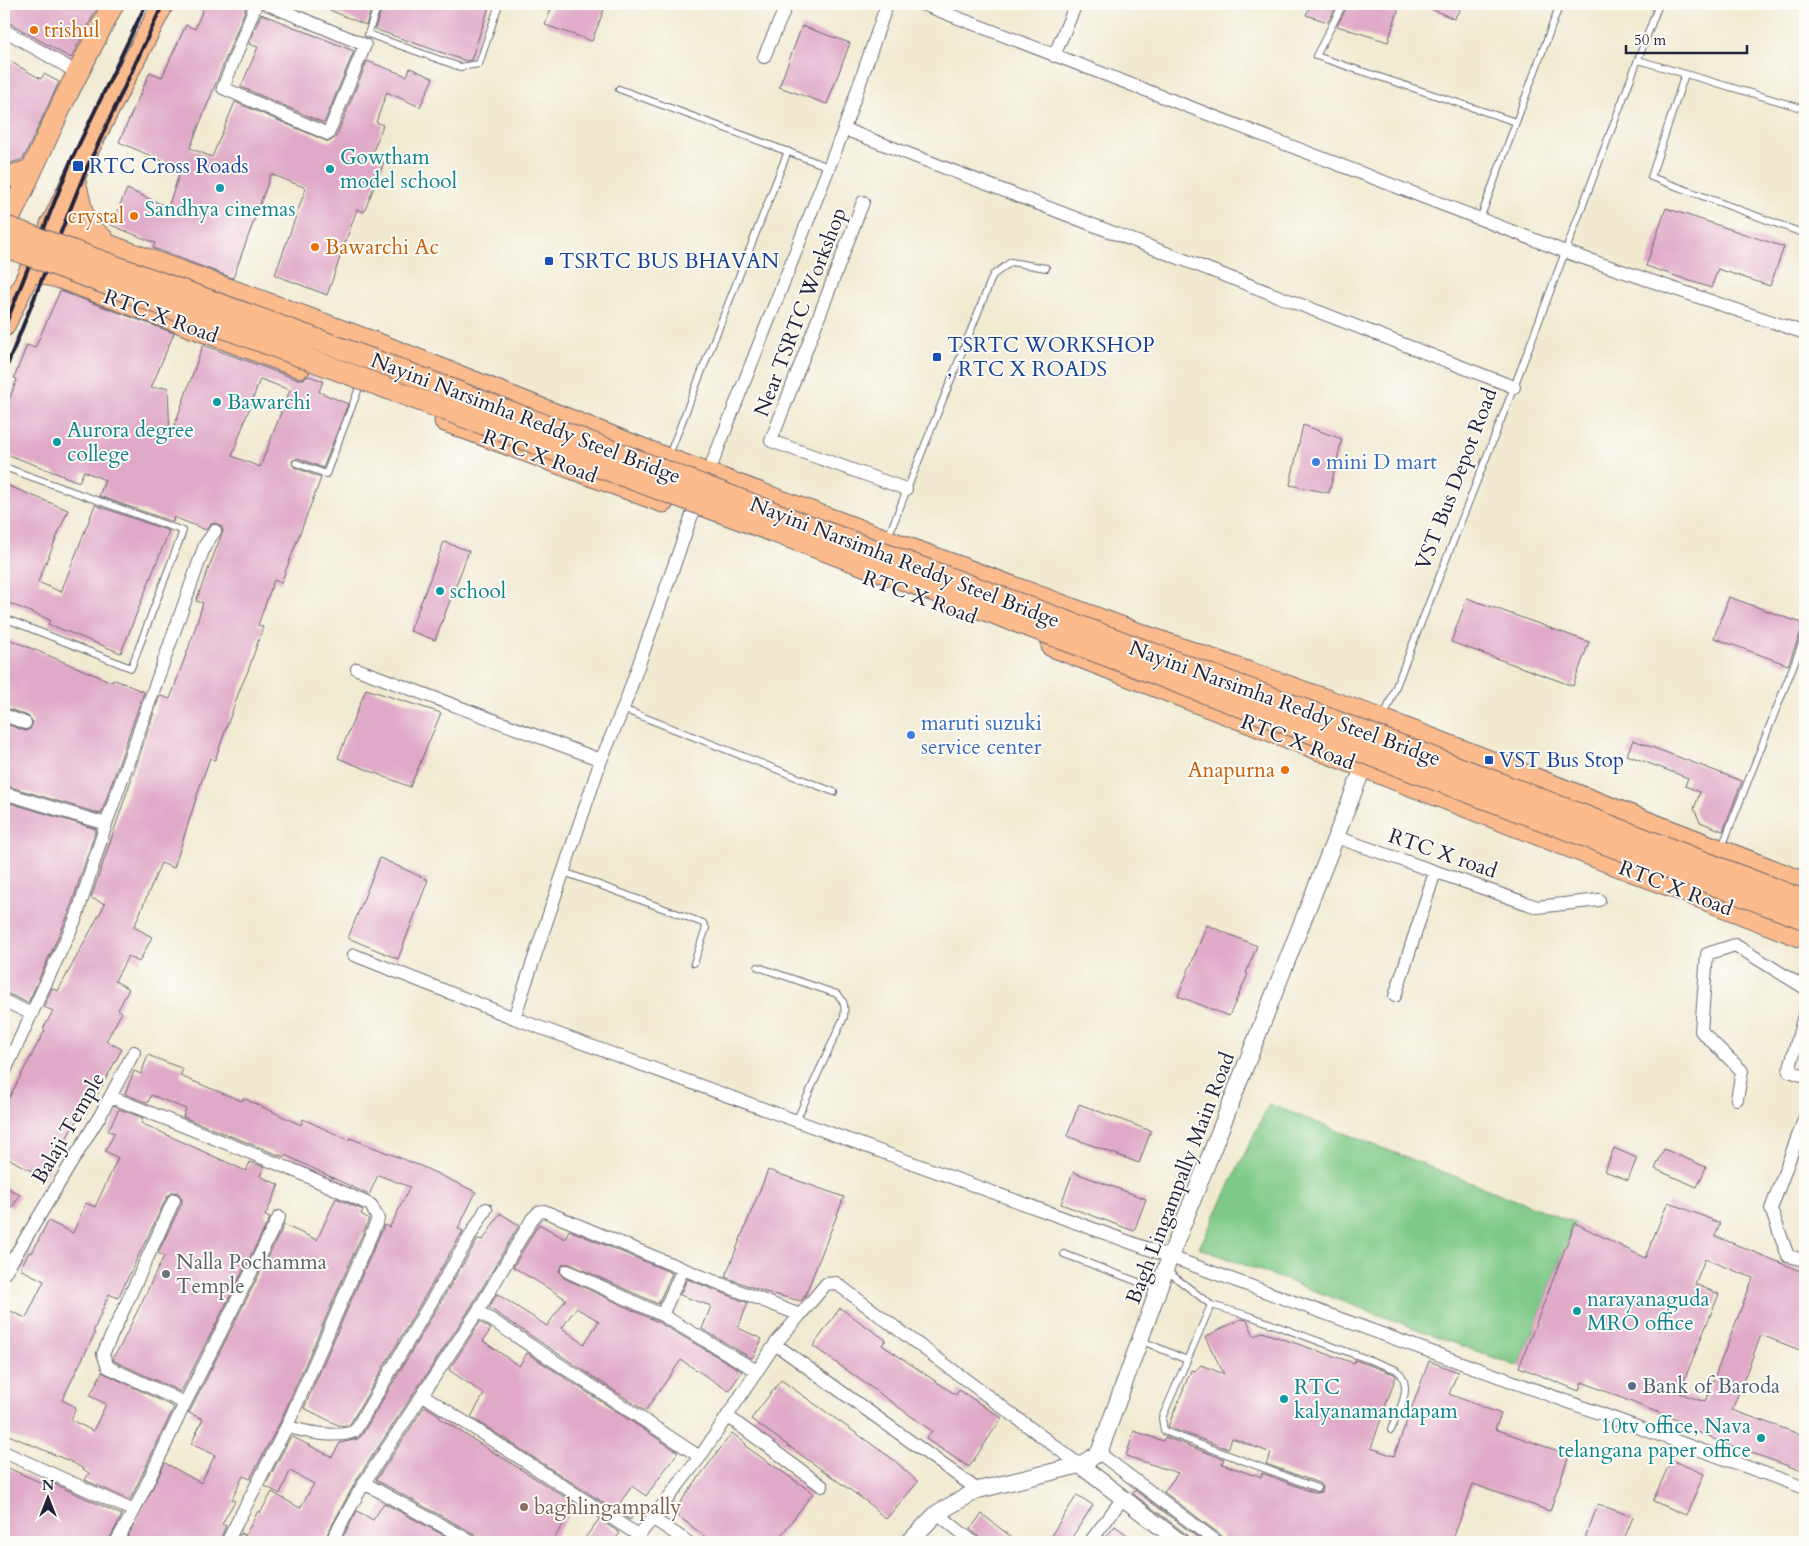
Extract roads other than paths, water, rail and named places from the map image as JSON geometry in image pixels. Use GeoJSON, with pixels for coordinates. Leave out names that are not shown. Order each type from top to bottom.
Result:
{"type":"FeatureCollection","features":[{"type":"Feature","properties":{"kind":"main road"},"geometry":{"type":"LineString","coordinates":[[4,230],[6,214],[31,170],[113,4]]}},
{"type":"Feature","properties":{"kind":"main road"},"geometry":{"type":"LineString","coordinates":[[4,326],[74,177],[163,4]]}},
{"type":"Feature","properties":{"kind":"main road"},"geometry":{"type":"LineString","coordinates":[[4,178],[31,170]]}},
{"type":"Feature","properties":{"kind":"main road"},"geometry":{"type":"LineString","coordinates":[[74,177],[85,224],[113,248]]}},
{"type":"Feature","properties":{"kind":"main road","name":"Nayini Narsimha Reddy Steel Bridge"},"geometry":{"type":"LineString","coordinates":[[6,214],[390,366],[811,527],[1410,749],[1805,901]]}},
{"type":"Feature","properties":{"kind":"main road","name":"RTC X Road"},"geometry":{"type":"LineString","coordinates":[[51,224],[378,344],[668,458],[1145,636],[1383,720],[1805,883]]}},
{"type":"Feature","properties":{"kind":"main road","name":"Nayini Narsimha Reddy Steel Bridge"},"geometry":{"type":"LineString","coordinates":[[4,246],[1013,620],[1805,919]]}},
{"type":"Feature","properties":{"kind":"main road","name":"RTC X Road"},"geometry":{"type":"LineString","coordinates":[[26,278],[60,278],[177,323],[359,388],[1029,637],[1805,938]]}},
{"type":"Feature","properties":{"kind":"main road"},"geometry":{"type":"LineString","coordinates":[[177,323],[199,278]]}},
{"type":"Feature","properties":{"kind":"street"},"geometry":{"type":"LineString","coordinates":[[256,4],[223,88],[328,134],[365,45],[267,4]]}},
{"type":"Feature","properties":{"kind":"street"},"geometry":{"type":"LineString","coordinates":[[764,57],[787,4]]}},
{"type":"Feature","properties":{"kind":"street"},"geometry":{"type":"LineString","coordinates":[[514,1018],[601,760],[623,709],[692,512],[844,128],[887,4]]}},
{"type":"Feature","properties":{"kind":"street"},"geometry":{"type":"LineString","coordinates":[[922,4],[1566,252],[1805,333]]}},
{"type":"Feature","properties":{"kind":"street"},"geometry":{"type":"LineString","coordinates":[[1054,56],[1076,4]]}},
{"type":"Feature","properties":{"kind":"street"},"geometry":{"type":"LineString","coordinates":[[4,30],[78,73]]}},
{"type":"Feature","properties":{"kind":"street"},"geometry":{"type":"LineString","coordinates":[[844,128],[1514,387]]}},
{"type":"Feature","properties":{"kind":"street","name":"Near TSRTC Workshop"},"geometry":{"type":"LineString","coordinates":[[863,202],[771,441],[906,489]]}},
{"type":"Feature","properties":{"kind":"street"},"geometry":{"type":"LineString","coordinates":[[4,1073],[76,918],[106,824],[205,545],[215,530]]}},
{"type":"Feature","properties":{"kind":"street"},"geometry":{"type":"LineString","coordinates":[[358,669],[601,760]]}},
{"type":"Feature","properties":{"kind":"street"},"geometry":{"type":"LineString","coordinates":[[4,715],[25,723]]}},
{"type":"Feature","properties":{"kind":"street","name":"Bagh Lingampally Main Road"},"geometry":{"type":"LineString","coordinates":[[1099,1453],[1168,1264],[1383,720]]}},
{"type":"Feature","properties":{"kind":"street"},"geometry":{"type":"LineString","coordinates":[[4,793],[106,824]]}},
{"type":"Feature","properties":{"kind":"street","name":"RTC X road"},"geometry":{"type":"LineString","coordinates":[[1336,836],[1537,907]]}},
{"type":"Feature","properties":{"kind":"street"},"geometry":{"type":"LineString","coordinates":[[1395,996],[1435,872]]}},
{"type":"Feature","properties":{"kind":"street","name":"RTC X Road"},"geometry":{"type":"LineString","coordinates":[[1537,907],[1599,900]]}},
{"type":"Feature","properties":{"kind":"street"},"geometry":{"type":"LineString","coordinates":[[1737,1099],[1742,1071],[1701,1031],[1707,954],[1735,945],[1805,988]]}},
{"type":"Feature","properties":{"kind":"street"},"geometry":{"type":"LineString","coordinates":[[354,955],[514,1018],[796,1121],[1168,1264],[1805,1488]]}},
{"type":"Feature","properties":{"kind":"street"},"geometry":{"type":"LineString","coordinates":[[4,1001],[32,1014]]}},
{"type":"Feature","properties":{"kind":"street"},"geometry":{"type":"LineString","coordinates":[[1805,1012],[1789,1071],[1805,1076]]}},
{"type":"Feature","properties":{"kind":"street","name":"Balaji Temple"},"geometry":{"type":"LineString","coordinates":[[4,1274],[111,1097],[134,1052]]}},
{"type":"Feature","properties":{"kind":"street"},"geometry":{"type":"LineString","coordinates":[[111,1097],[298,1172],[371,1205],[376,1211],[378,1219],[376,1227],[287,1426],[227,1542]]}},
{"type":"Feature","properties":{"kind":"street"},"geometry":{"type":"LineString","coordinates":[[1805,1117],[1771,1209],[1788,1256],[1805,1260]]}},
{"type":"Feature","properties":{"kind":"street"},"geometry":{"type":"LineString","coordinates":[[174,1200],[103,1354],[108,1367],[185,1403]]}},
{"type":"Feature","properties":{"kind":"street"},"geometry":{"type":"LineString","coordinates":[[287,1426],[302,1431],[332,1434],[348,1435],[355,1431],[486,1209]]}},
{"type":"Feature","properties":{"kind":"street"},"geometry":{"type":"LineString","coordinates":[[331,1542],[364,1483],[478,1311],[532,1219],[539,1212],[544,1211],[800,1315]]}},
{"type":"Feature","properties":{"kind":"street"},"geometry":{"type":"LineString","coordinates":[[116,1542],[134,1511],[185,1403],[279,1218]]}},
{"type":"Feature","properties":{"kind":"street"},"geometry":{"type":"LineString","coordinates":[[662,1315],[683,1269]]}},
{"type":"Feature","properties":{"kind":"street"},"geometry":{"type":"LineString","coordinates":[[567,1271],[662,1315],[757,1371]]}},
{"type":"Feature","properties":{"kind":"street"},"geometry":{"type":"LineString","coordinates":[[423,1395],[636,1539],[700,1457],[775,1344],[826,1284],[836,1283],[1080,1465],[1178,1542]]}},
{"type":"Feature","properties":{"kind":"street"},"geometry":{"type":"LineString","coordinates":[[478,1311],[700,1457]]}},
{"type":"Feature","properties":{"kind":"street"},"geometry":{"type":"LineString","coordinates":[[775,1344],[978,1490]]}},
{"type":"Feature","properties":{"kind":"street"},"geometry":{"type":"LineString","coordinates":[[727,1416],[822,1486]]}},
{"type":"Feature","properties":{"kind":"street"},"geometry":{"type":"LineString","coordinates":[[4,1452],[134,1511]]}},
{"type":"Feature","properties":{"kind":"street"},"geometry":{"type":"LineString","coordinates":[[909,1542],[937,1513],[978,1490],[1080,1465],[1099,1453],[1217,1542]]}},
{"type":"Feature","properties":{"kind":"street"},"geometry":{"type":"LineString","coordinates":[[364,1483],[472,1542]]}},
{"type":"Feature","properties":{"kind":"street"},"geometry":{"type":"LineString","coordinates":[[1090,1542],[1123,1498]]}},
{"type":"Feature","properties":{"kind":"street"},"geometry":{"type":"LineString","coordinates":[[937,1513],[973,1542]]}},
{"type":"Feature","properties":{"kind":"street"},"geometry":{"type":"LineString","coordinates":[[652,1518],[688,1542]]}},
{"type":"Feature","properties":{"kind":"lane"},"geometry":{"type":"LineString","coordinates":[[378,4],[368,34],[460,67],[479,64],[500,4]]}},
{"type":"Feature","properties":{"kind":"lane"},"geometry":{"type":"LineString","coordinates":[[1343,4],[1316,56],[1516,122]]}},
{"type":"Feature","properties":{"kind":"lane"},"geometry":{"type":"LineString","coordinates":[[1480,219],[1560,4]]}},
{"type":"Feature","properties":{"kind":"lane","name":"VST Bus Depot Road"},"geometry":{"type":"LineString","coordinates":[[1383,720],[1514,387],[1659,4]]}},
{"type":"Feature","properties":{"kind":"lane"},"geometry":{"type":"LineString","coordinates":[[1638,60],[1805,109]]}},
{"type":"Feature","properties":{"kind":"lane"},"geometry":{"type":"LineString","coordinates":[[1685,74],[1651,177],[1805,234]]}},
{"type":"Feature","properties":{"kind":"lane"},"geometry":{"type":"LineString","coordinates":[[620,89],[829,167]]}},
{"type":"Feature","properties":{"kind":"lane"},"geometry":{"type":"LineString","coordinates":[[668,458],[788,151]]}},
{"type":"Feature","properties":{"kind":"lane"},"geometry":{"type":"LineString","coordinates":[[887,539],[993,275],[1011,262],[1046,268]]}},
{"type":"Feature","properties":{"kind":"lane"},"geometry":{"type":"LineString","coordinates":[[296,463],[326,474],[359,388]]}},
{"type":"Feature","properties":{"kind":"lane"},"geometry":{"type":"LineString","coordinates":[[4,467],[182,530],[131,668],[4,618]]}},
{"type":"Feature","properties":{"kind":"lane"},"geometry":{"type":"LineString","coordinates":[[1720,851],[1805,636]]}},
{"type":"Feature","properties":{"kind":"lane"},"geometry":{"type":"LineString","coordinates":[[623,709],[834,792]]}},
{"type":"Feature","properties":{"kind":"lane"},"geometry":{"type":"LineString","coordinates":[[564,872],[703,923],[706,928],[694,963]]}},
{"type":"Feature","properties":{"kind":"lane"},"geometry":{"type":"LineString","coordinates":[[758,967],[837,994],[842,999],[845,1007],[844,1018],[796,1121]]}},
{"type":"Feature","properties":{"kind":"lane"},"geometry":{"type":"LineString","coordinates":[[1064,1254],[1158,1290]]}},
{"type":"Feature","properties":{"kind":"lane"},"geometry":{"type":"LineString","coordinates":[[1168,1264],[1211,1305],[1250,1316],[1397,1370],[1404,1380],[1406,1388],[1391,1430]]}},
{"type":"Feature","properties":{"kind":"lane"},"geometry":{"type":"LineString","coordinates":[[1211,1305],[1162,1418],[1164,1431],[1317,1488]]}},
{"type":"Feature","properties":{"kind":"lane"},"geometry":{"type":"LineString","coordinates":[[1140,1340],[1187,1360]]}},
{"type":"Feature","properties":{"kind":"railway"},"geometry":{"type":"LineString","coordinates":[[4,328],[70,163],[146,4]]}},
{"type":"Feature","properties":{"kind":"railway"},"geometry":{"type":"LineString","coordinates":[[4,373],[86,170],[163,4]]}},
{"type":"Feature","properties":{"kind":"place","name":"trishul"},"geometry":{"type":"Point","coordinates":[34,30]}},
{"type":"Feature","properties":{"kind":"place","name":"RTC Cross Roads"},"geometry":{"type":"Point","coordinates":[78,166]}},
{"type":"Feature","properties":{"kind":"place","name":"Gowtham model school"},"geometry":{"type":"Point","coordinates":[330,169]}},
{"type":"Feature","properties":{"kind":"place","name":"Sandhya cinemas"},"geometry":{"type":"Point","coordinates":[220,188]}},
{"type":"Feature","properties":{"kind":"place","name":"crystal"},"geometry":{"type":"Point","coordinates":[134,216]}},
{"type":"Feature","properties":{"kind":"place","name":"Bawarchi Ac"},"geometry":{"type":"Point","coordinates":[315,247]}},
{"type":"Feature","properties":{"kind":"place","name":"TSRTC BUS BHAVAN"},"geometry":{"type":"Point","coordinates":[549,261]}},
{"type":"Feature","properties":{"kind":"place","name":"TSRTC WORKSHOP , RTC X ROADS"},"geometry":{"type":"Point","coordinates":[937,357]}},
{"type":"Feature","properties":{"kind":"place","name":"Bawarchi"},"geometry":{"type":"Point","coordinates":[217,402]}},
{"type":"Feature","properties":{"kind":"place","name":"Aurora degree college"},"geometry":{"type":"Point","coordinates":[57,442]}},
{"type":"Feature","properties":{"kind":"place","name":"mini D mart"},"geometry":{"type":"Point","coordinates":[1316,462]}},
{"type":"Feature","properties":{"kind":"place","name":"school"},"geometry":{"type":"Point","coordinates":[440,591]}},
{"type":"Feature","properties":{"kind":"place","name":"maruti suzuki service center"},"geometry":{"type":"Point","coordinates":[911,735]}},
{"type":"Feature","properties":{"kind":"place","name":"VST Bus Stop"},"geometry":{"type":"Point","coordinates":[1489,760]}},
{"type":"Feature","properties":{"kind":"place","name":"Anapurna"},"geometry":{"type":"Point","coordinates":[1285,770]}},
{"type":"Feature","properties":{"kind":"place","name":"Nalla Pochamma Temple"},"geometry":{"type":"Point","coordinates":[166,1274]}},
{"type":"Feature","properties":{"kind":"place","name":"narayanaguda MRO office"},"geometry":{"type":"Point","coordinates":[1577,1311]}},
{"type":"Feature","properties":{"kind":"place","name":"Bank of Baroda"},"geometry":{"type":"Point","coordinates":[1632,1386]}},
{"type":"Feature","properties":{"kind":"place","name":"RTC kalyanamandapam"},"geometry":{"type":"Point","coordinates":[1284,1399]}},
{"type":"Feature","properties":{"kind":"place","name":"10tv office, Nava telangana paper office"},"geometry":{"type":"Point","coordinates":[1761,1438]}},
{"type":"Feature","properties":{"kind":"place","name":"baghlingampally"},"geometry":{"type":"Point","coordinates":[524,1507]}}]}
